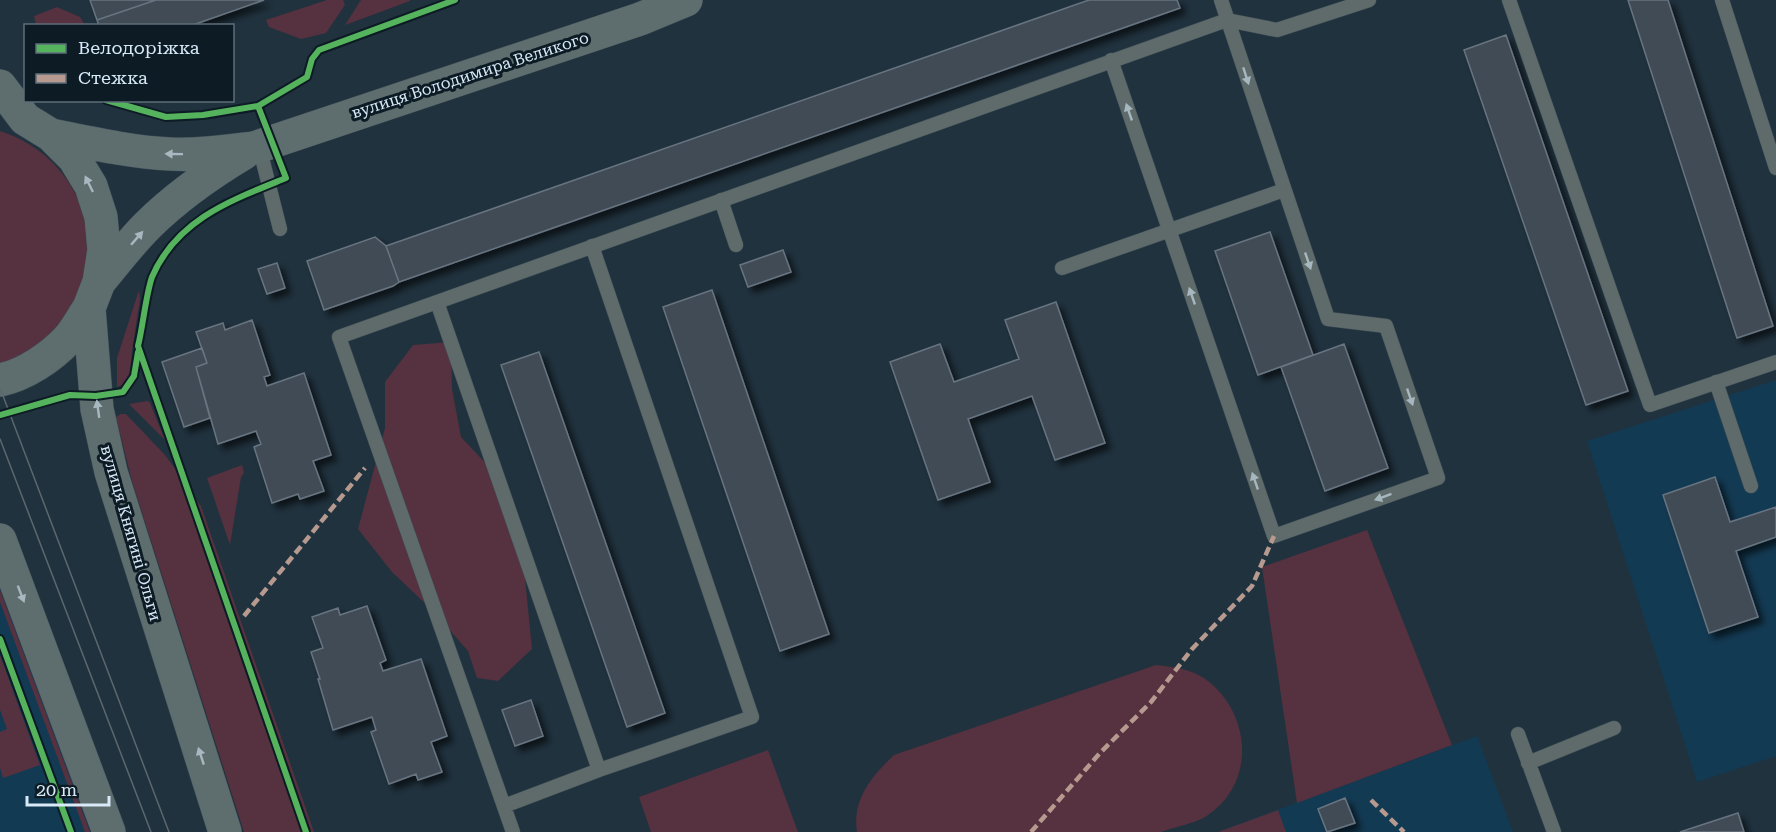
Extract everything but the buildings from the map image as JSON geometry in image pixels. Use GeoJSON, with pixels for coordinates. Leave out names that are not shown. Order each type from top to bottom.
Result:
{"type":"FeatureCollection","features":[{"type":"Feature","properties":{"kind":"main road","name":"вулиця Володимира Великого"},"geometry":{"type":"LineString","coordinates":[[25,121],[132,151],[173,154],[213,153],[256,147],[640,19],[686,0]]}},
{"type":"Feature","properties":{"kind":"main road","name":"вулиця Княгині Ольги"},"geometry":{"type":"LineString","coordinates":[[0,86],[25,121],[74,158],[91,186],[101,217],[104,249],[94,295],[97,409],[111,472],[225,832]]}},
{"type":"Feature","properties":{"kind":"main road","name":"вулиця Володимира Великого"},"geometry":{"type":"LineString","coordinates":[[0,380],[40,362],[68,339],[94,295],[147,226],[215,170],[256,147]]}},
{"type":"Feature","properties":{"kind":"main road"},"geometry":{"type":"LineString","coordinates":[[0,540],[109,832]]}},
{"type":"Feature","properties":{"kind":"lane"},"geometry":{"type":"LineString","coordinates":[[1111,60],[1274,536],[1438,478],[1386,326],[1328,319],[1221,0]]}},
{"type":"Feature","properties":{"kind":"lane"},"geometry":{"type":"LineString","coordinates":[[513,832],[339,337],[1227,20],[1277,30],[1369,0]]}},
{"type":"Feature","properties":{"kind":"lane"},"geometry":{"type":"LineString","coordinates":[[1509,0],[1650,405],[1776,362]]}},
{"type":"Feature","properties":{"kind":"lane"},"geometry":{"type":"LineString","coordinates":[[1722,0],[1776,168]]}},
{"type":"Feature","properties":{"kind":"lane"},"geometry":{"type":"LineString","coordinates":[[256,147],[280,229]]}},
{"type":"Feature","properties":{"kind":"lane"},"geometry":{"type":"LineString","coordinates":[[1062,268],[1284,190]]}},
{"type":"Feature","properties":{"kind":"lane"},"geometry":{"type":"LineString","coordinates":[[721,200],[736,245]]}},
{"type":"Feature","properties":{"kind":"lane"},"geometry":{"type":"LineString","coordinates":[[504,806],[752,717],[592,246]]}},
{"type":"Feature","properties":{"kind":"lane"},"geometry":{"type":"LineString","coordinates":[[437,302],[599,770]]}},
{"type":"Feature","properties":{"kind":"lane"},"geometry":{"type":"LineString","coordinates":[[1716,382],[1751,486]]}},
{"type":"Feature","properties":{"kind":"lane"},"geometry":{"type":"LineString","coordinates":[[1528,763],[1614,728]]}},
{"type":"Feature","properties":{"kind":"lane"},"geometry":{"type":"LineString","coordinates":[[1518,734],[1554,832]]}},
{"type":"Feature","properties":{"kind":"shaded area"},"geometry":{"type":"Polygon","coordinates":[[[327,0],[343,0],[345,5],[326,33],[301,39],[269,27],[266,20],[327,0]]]}},
{"type":"Feature","properties":{"kind":"shaded area"},"geometry":{"type":"Polygon","coordinates":[[[361,0],[410,0],[410,1],[345,25],[361,0]]]}},
{"type":"Feature","properties":{"kind":"shaded area"},"geometry":{"type":"Polygon","coordinates":[[[57,7],[80,17],[84,24],[36,24],[34,16],[57,7]]]}},
{"type":"Feature","properties":{"kind":"shaded area"},"geometry":{"type":"Polygon","coordinates":[[[0,131],[29,144],[53,163],[71,187],[83,213],[89,242],[87,271],[78,301],[61,328],[34,352],[0,368],[0,131]]]}},
{"type":"Feature","properties":{"kind":"shaded area"},"geometry":{"type":"Polygon","coordinates":[[[139,290],[140,299],[130,373],[125,384],[117,387],[117,358],[139,290]]]}},
{"type":"Feature","properties":{"kind":"shaded area"},"geometry":{"type":"Polygon","coordinates":[[[451,342],[452,389],[461,437],[493,471],[523,558],[532,649],[498,681],[477,678],[468,651],[431,609],[392,572],[358,529],[385,428],[385,382],[413,345],[451,342]]]}},
{"type":"Feature","properties":{"kind":"shaded area"},"geometry":{"type":"Polygon","coordinates":[[[1776,380],[1776,756],[1697,782],[1587,441],[1776,380]]]}},
{"type":"Feature","properties":{"kind":"shaded area"},"geometry":{"type":"Polygon","coordinates":[[[148,401],[150,403],[165,440],[129,404],[148,401]]]}},
{"type":"Feature","properties":{"kind":"shaded area"},"geometry":{"type":"Polygon","coordinates":[[[126,414],[176,470],[302,832],[244,832],[132,481],[116,417],[126,414]]]}},
{"type":"Feature","properties":{"kind":"shaded area"},"geometry":{"type":"Polygon","coordinates":[[[242,465],[244,473],[241,477],[230,545],[207,478],[242,465]]]}},
{"type":"Feature","properties":{"kind":"shaded area"},"geometry":{"type":"Polygon","coordinates":[[[193,496],[201,506],[314,832],[311,832],[193,496]]]}},
{"type":"Feature","properties":{"kind":"shaded area"},"geometry":{"type":"Polygon","coordinates":[[[1367,530],[1452,745],[1297,803],[1262,567],[1367,530]]]}},
{"type":"Feature","properties":{"kind":"shaded area"},"geometry":{"type":"Polygon","coordinates":[[[0,572],[91,832],[0,832],[0,572]]]}},
{"type":"Feature","properties":{"kind":"shaded area"},"geometry":{"type":"Polygon","coordinates":[[[0,590],[90,832],[85,832],[0,602],[0,590]]]}},
{"type":"Feature","properties":{"kind":"shaded area"},"geometry":{"type":"Polygon","coordinates":[[[0,655],[40,765],[3,778],[0,768],[0,732],[7,729],[0,710],[0,655]]]}},
{"type":"Feature","properties":{"kind":"shaded area"},"geometry":{"type":"Polygon","coordinates":[[[1156,665],[1190,671],[1208,681],[1222,695],[1233,712],[1240,730],[1242,748],[1240,767],[1234,785],[1224,801],[1204,818],[1161,832],[857,832],[858,809],[865,789],[894,755],[1156,665]]]}},
{"type":"Feature","properties":{"kind":"shaded area"},"geometry":{"type":"Polygon","coordinates":[[[1477,736],[1513,832],[1218,832],[1477,736]]]}},
{"type":"Feature","properties":{"kind":"shaded area"},"geometry":{"type":"Polygon","coordinates":[[[768,750],[798,832],[651,832],[639,797],[768,750]]]}},
{"type":"Feature","properties":{"kind":"shaded area"},"geometry":{"type":"Polygon","coordinates":[[[1278,810],[1286,832],[1218,832],[1278,810]]]}},
{"type":"Feature","properties":{"kind":"tram line"},"geometry":{"type":"LineString","coordinates":[[0,388],[169,832]]}},
{"type":"Feature","properties":{"kind":"tram line"},"geometry":{"type":"LineString","coordinates":[[0,439],[151,832]]}},
{"type":"Feature","properties":{"kind":"marked path"},"geometry":{"type":"LineString","coordinates":[[244,616],[365,468]]}},
{"type":"Feature","properties":{"kind":"marked path"},"geometry":{"type":"LineString","coordinates":[[1031,832],[1100,753],[1151,702],[1192,649],[1252,586],[1274,536]]}},
{"type":"Feature","properties":{"kind":"marked path"},"geometry":{"type":"LineString","coordinates":[[1371,800],[1404,832]]}},
{"type":"Feature","properties":{"kind":"cycle path"},"geometry":{"type":"LineString","coordinates":[[113,102],[166,117],[203,115],[258,106],[307,77],[312,59],[319,50],[455,0]]}},
{"type":"Feature","properties":{"kind":"cycle path"},"geometry":{"type":"LineString","coordinates":[[258,106],[286,178],[208,214],[176,240],[152,277],[138,346],[306,832]]}},
{"type":"Feature","properties":{"kind":"cycle path"},"geometry":{"type":"LineString","coordinates":[[0,415],[70,395],[96,396],[123,392],[134,376],[138,352]]}},
{"type":"Feature","properties":{"kind":"cycle path"},"geometry":{"type":"LineString","coordinates":[[0,639],[71,832]]}}]}
